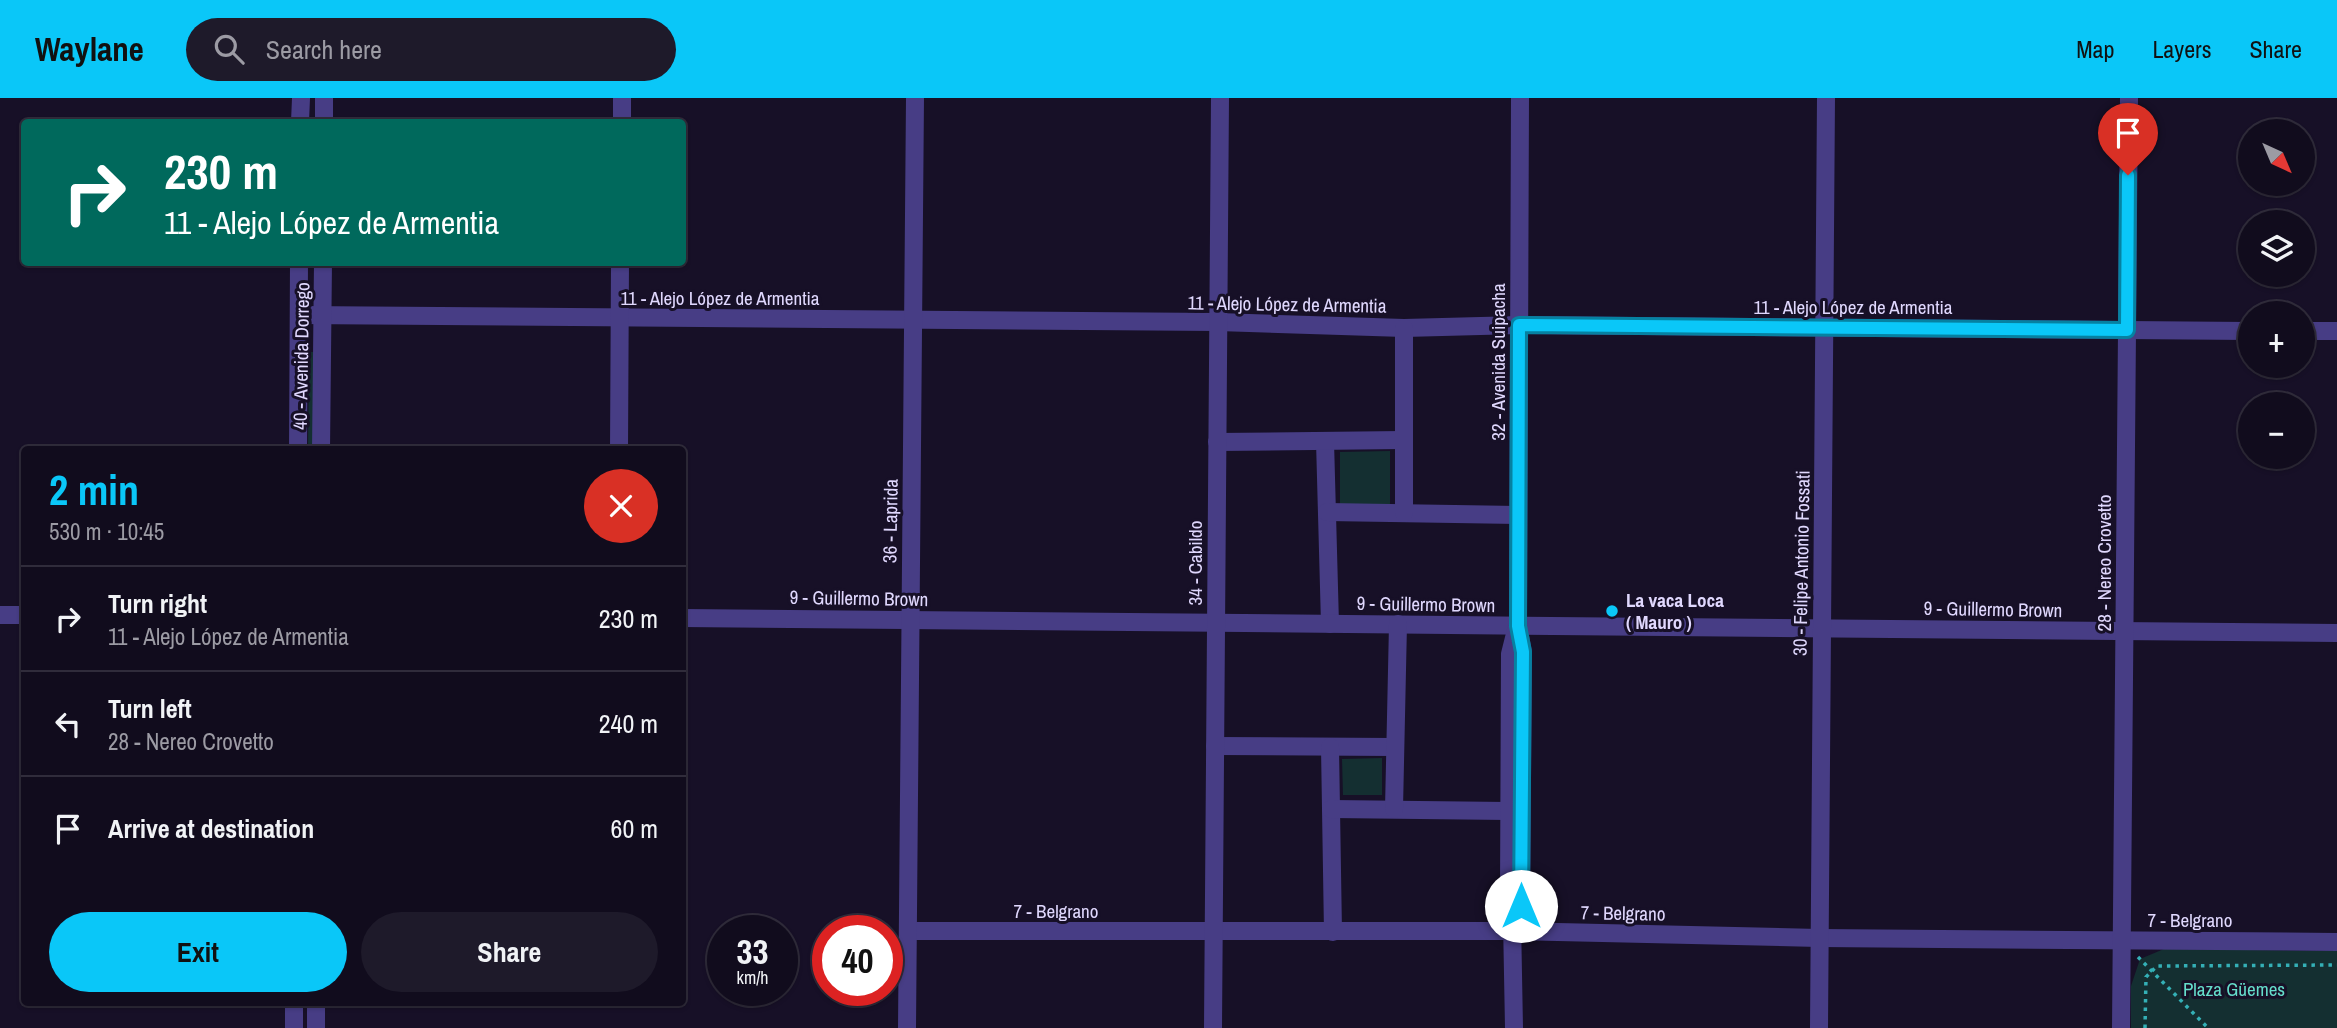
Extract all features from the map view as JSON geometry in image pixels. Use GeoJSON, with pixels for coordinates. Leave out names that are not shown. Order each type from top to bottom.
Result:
{"type":"FeatureCollection","features":[{"type":"Feature","properties":{"kind":"street"},"geometry":{"type":"LineString","coordinates":[[300,119],[301,98]]}},
{"type":"Feature","properties":{"kind":"street"},"geometry":{"type":"LineString","coordinates":[[324,98],[324,119]]}},
{"type":"Feature","properties":{"kind":"street"},"geometry":{"type":"LineString","coordinates":[[622,98],[622,119]]}},
{"type":"Feature","properties":{"kind":"street","name":"36 - Laprida"},"geometry":{"type":"LineString","coordinates":[[907,1028],[915,98]]}},
{"type":"Feature","properties":{"kind":"street","name":"34 - Cabildo"},"geometry":{"type":"LineString","coordinates":[[1213,1028],[1220,98]]}},
{"type":"Feature","properties":{"kind":"street","name":"32 - Avenida Suipacha"},"geometry":{"type":"LineString","coordinates":[[1514,932],[1521,906],[1523,652],[1518,626],[1520,98]]}},
{"type":"Feature","properties":{"kind":"street","name":"30 - Felipe Antonio Fossati"},"geometry":{"type":"LineString","coordinates":[[1819,1028],[1826,98]]}},
{"type":"Feature","properties":{"kind":"street","name":"28 - Nereo Crovetto"},"geometry":{"type":"LineString","coordinates":[[2121,1028],[2129,98]]}},
{"type":"Feature","properties":{"kind":"street","name":"40 - Avenida Dorrego"},"geometry":{"type":"LineString","coordinates":[[298,446],[299,266]]}},
{"type":"Feature","properties":{"kind":"street","name":"40 - Avenida Dorrego"},"geometry":{"type":"LineString","coordinates":[[321,446],[323,266]]}},
{"type":"Feature","properties":{"kind":"street"},"geometry":{"type":"LineString","coordinates":[[619,446],[621,266]]}},
{"type":"Feature","properties":{"kind":"street","name":"11 - Alejo López de Armentia"},"geometry":{"type":"LineString","coordinates":[[299,315],[1218,322],[1404,328],[1519,325],[2238,331]]}},
{"type":"Feature","properties":{"kind":"street"},"geometry":{"type":"LineString","coordinates":[[1404,328],[1404,513]]}},
{"type":"Feature","properties":{"kind":"street"},"geometry":{"type":"LineString","coordinates":[[2315,331],[2337,331]]}},
{"type":"Feature","properties":{"kind":"street"},"geometry":{"type":"LineString","coordinates":[[1217,442],[1403,440]]}},
{"type":"Feature","properties":{"kind":"street"},"geometry":{"type":"LineString","coordinates":[[1325,441],[1330,624]]}},
{"type":"Feature","properties":{"kind":"street"},"geometry":{"type":"LineString","coordinates":[[1327,512],[1518,515]]}},
{"type":"Feature","properties":{"kind":"street"},"geometry":{"type":"LineString","coordinates":[[0,615],[21,615]]}},
{"type":"Feature","properties":{"kind":"street","name":"9 - Guillermo Brown"},"geometry":{"type":"LineString","coordinates":[[686,618],[2337,633]]}},
{"type":"Feature","properties":{"kind":"street"},"geometry":{"type":"LineString","coordinates":[[1394,809],[1398,624]]}},
{"type":"Feature","properties":{"kind":"street","name":"32 - Avenida Suipacha"},"geometry":{"type":"LineString","coordinates":[[1514,1028],[1514,932],[1510,907],[1508,811],[1510,654],[1518,626]]}},
{"type":"Feature","properties":{"kind":"street"},"geometry":{"type":"LineString","coordinates":[[1214,746],[1394,747]]}},
{"type":"Feature","properties":{"kind":"street"},"geometry":{"type":"LineString","coordinates":[[1330,747],[1333,932]]}},
{"type":"Feature","properties":{"kind":"street"},"geometry":{"type":"LineString","coordinates":[[1331,809],[1508,811]]}},
{"type":"Feature","properties":{"kind":"street","name":"7 - Belgrano"},"geometry":{"type":"LineString","coordinates":[[908,931],[1213,934],[1514,932],[1819,938],[2337,942]]}},
{"type":"Feature","properties":{"kind":"street"},"geometry":{"type":"LineString","coordinates":[[294,1006],[294,1028]]}},
{"type":"Feature","properties":{"kind":"street"},"geometry":{"type":"LineString","coordinates":[[316,1006],[316,1028]]}},
{"type":"Feature","properties":{"kind":"path"},"geometry":{"type":"LineString","coordinates":[[2122,940],[2208,1028]]}},
{"type":"Feature","properties":{"kind":"path"},"geometry":{"type":"LineString","coordinates":[[2145,1028],[2146,977],[2157,966],[2337,965]]}},
{"type":"Feature","properties":{"kind":"green space"},"geometry":{"type":"Polygon","coordinates":[[[309,352],[314,352],[313,446],[308,446],[309,352]]]}},
{"type":"Feature","properties":{"kind":"green space"},"geometry":{"type":"Polygon","coordinates":[[[1390,451],[1390,504],[1340,505],[1340,452],[1390,451]]]}},
{"type":"Feature","properties":{"kind":"green space"},"geometry":{"type":"Polygon","coordinates":[[[1382,758],[1382,795],[1343,795],[1342,759],[1382,758]]]}},
{"type":"Feature","properties":{"kind":"green space","name":"Plaza Güemes"},"geometry":{"type":"Polygon","coordinates":[[[2164,949],[2337,951],[2337,1028],[2131,1028],[2131,986],[2140,959],[2164,949]]]}},
{"type":"Feature","properties":{"kind":"place","name":"La vaca Loca ( Mauro )"},"geometry":{"type":"Point","coordinates":[1612,611]}},
{"type":"Feature","properties":{"kind":"route"},"geometry":{"type":"LineString","coordinates":[[1521,906],[1523,652],[1518,626],[1519,325],[2127,330],[2128,175]]}}]}
